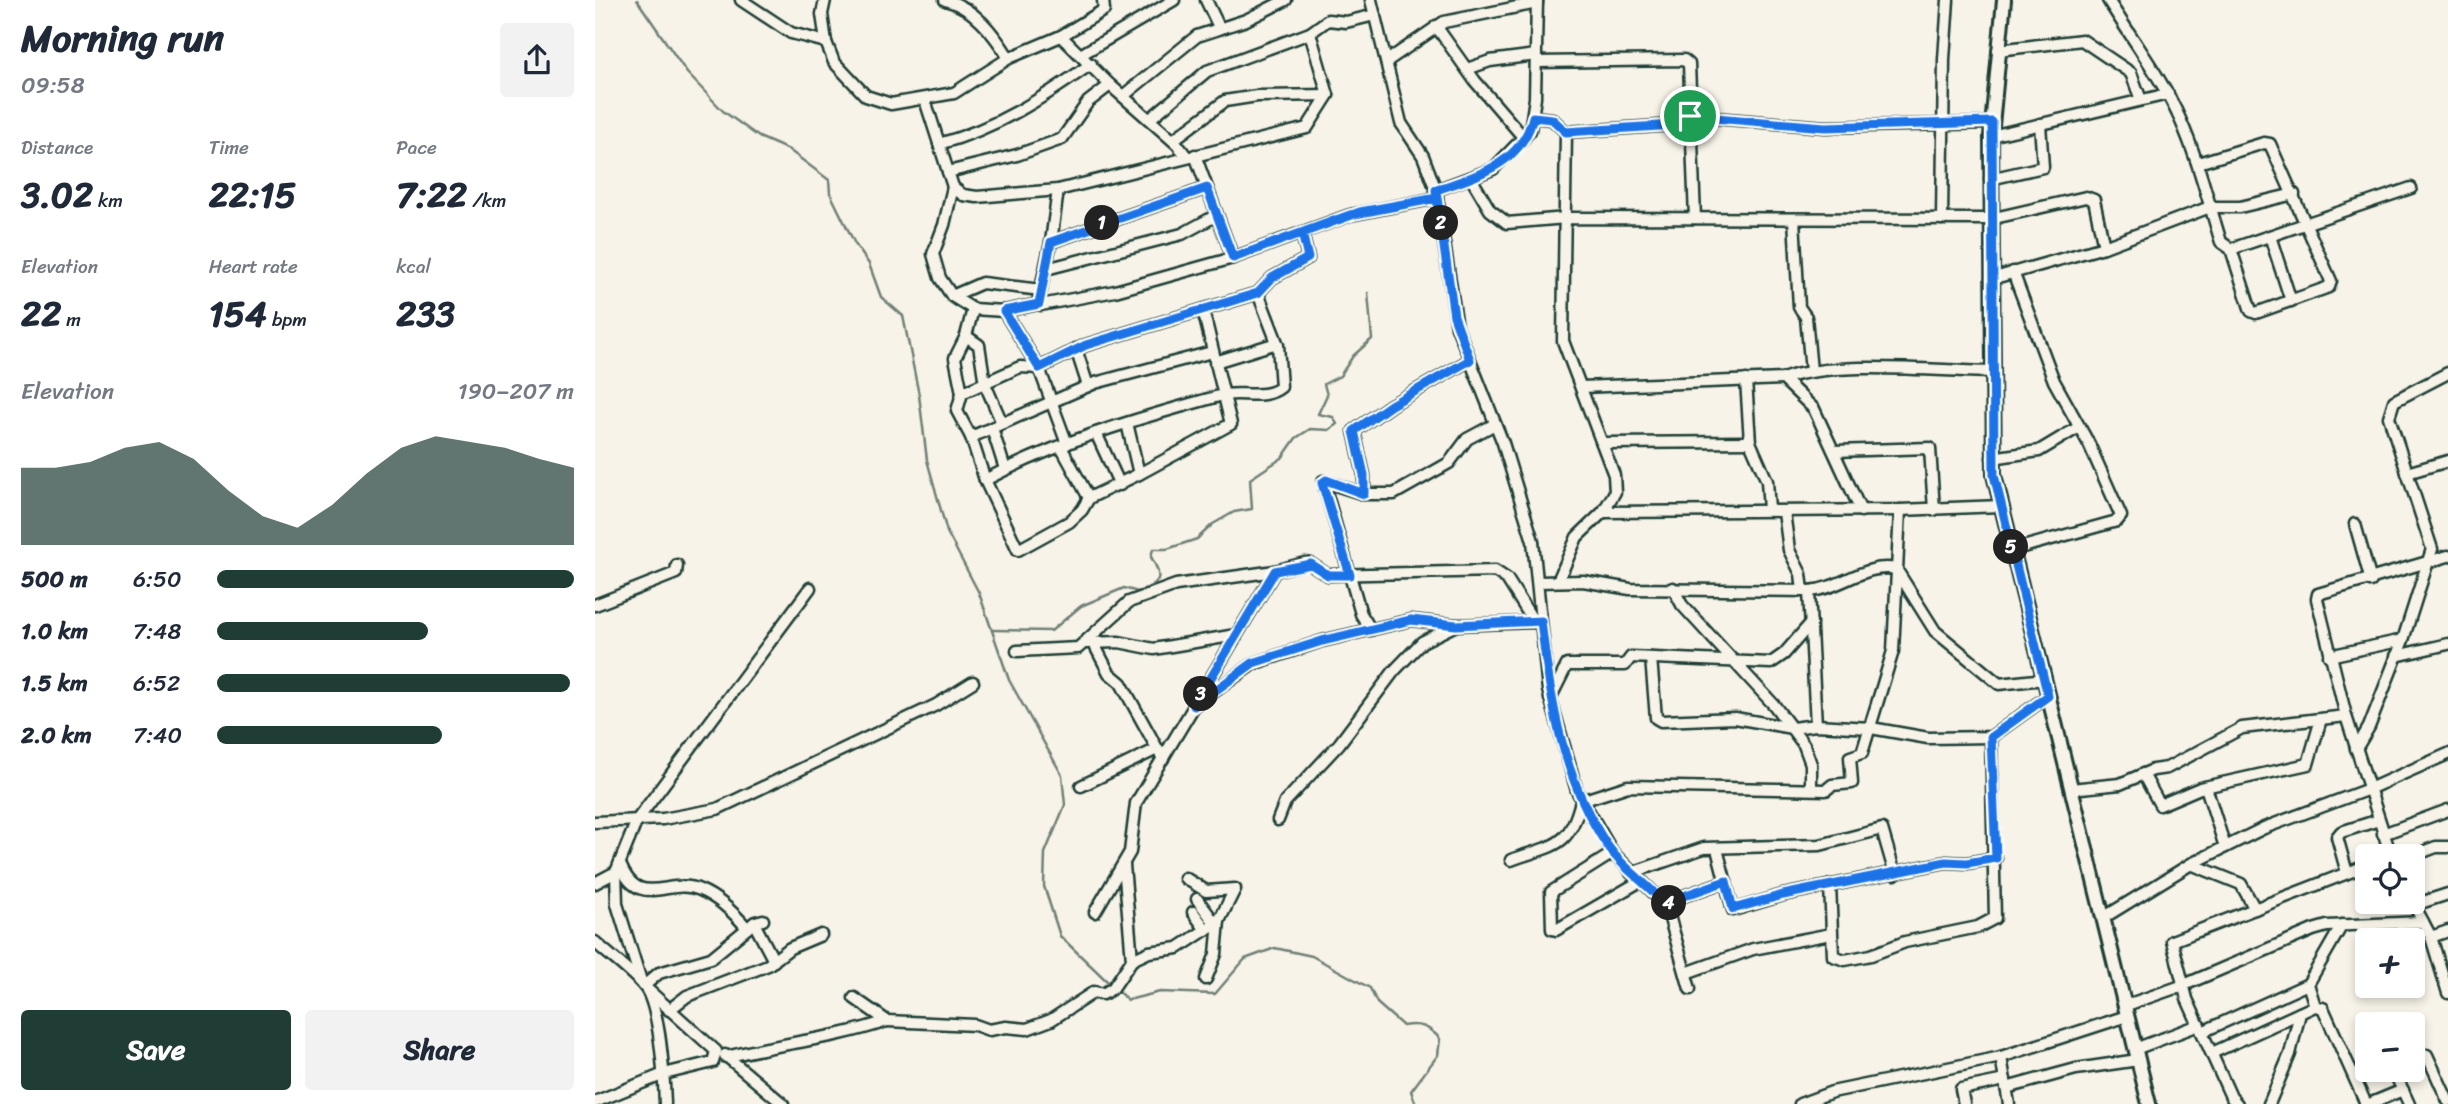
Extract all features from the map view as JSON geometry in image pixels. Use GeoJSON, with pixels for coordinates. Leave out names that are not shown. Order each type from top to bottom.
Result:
{"type":"FeatureCollection","features":[{"type":"Feature","properties":{"kind":"street"},"geometry":{"type":"LineString","coordinates":[[742,0],[791,33],[826,42]]}},
{"type":"Feature","properties":{"kind":"street"},"geometry":{"type":"LineString","coordinates":[[825,0],[822,14],[826,42],[834,62],[866,96],[891,104],[954,93],[1009,58],[1061,36],[1104,10],[1103,0]]}},
{"type":"Feature","properties":{"kind":"street"},"geometry":{"type":"LineString","coordinates":[[945,0],[957,3],[990,30],[1009,58]]}},
{"type":"Feature","properties":{"kind":"street"},"geometry":{"type":"LineString","coordinates":[[1082,54],[1174,0]]}},
{"type":"Feature","properties":{"kind":"street"},"geometry":{"type":"LineString","coordinates":[[1206,0],[1219,27]]}},
{"type":"Feature","properties":{"kind":"street"},"geometry":{"type":"LineString","coordinates":[[1123,96],[1197,36],[1246,20],[1286,0]]}},
{"type":"Feature","properties":{"kind":"street"},"geometry":{"type":"LineString","coordinates":[[1371,0],[1401,122],[1423,156],[1437,194],[1454,316],[1495,424],[1533,541],[1538,582],[1538,621],[1551,699],[1581,801],[1613,853],[1639,882],[1666,905],[1690,989]]}},
{"type":"Feature","properties":{"kind":"street"},"geometry":{"type":"LineString","coordinates":[[1941,219],[1948,0]]}},
{"type":"Feature","properties":{"kind":"street"},"geometry":{"type":"LineString","coordinates":[[2004,0],[1991,129],[1992,458],[2001,506],[2149,1104]]}},
{"type":"Feature","properties":{"kind":"street"},"geometry":{"type":"LineString","coordinates":[[2108,0],[2168,94],[2197,163],[2221,242],[2231,249],[2252,313],[2324,290],[2331,281],[2294,194],[2267,143],[2197,163]]}},
{"type":"Feature","properties":{"kind":"street"},"geometry":{"type":"LineString","coordinates":[[925,100],[953,187],[944,225],[933,254],[940,278],[952,296],[973,309],[1004,311],[1115,291],[1233,258],[1360,212],[1437,194],[1493,169],[1524,138],[1533,117],[1537,1],[1456,17],[1436,26],[1387,61]]}},
{"type":"Feature","properties":{"kind":"street"},"geometry":{"type":"LineString","coordinates":[[1150,119],[1207,71],[1310,33],[1328,20],[1346,22],[1375,15]]}},
{"type":"Feature","properties":{"kind":"street"},"geometry":{"type":"LineString","coordinates":[[1436,26],[1467,69],[1524,138]]}},
{"type":"Feature","properties":{"kind":"street"},"geometry":{"type":"LineString","coordinates":[[953,187],[963,195],[977,197],[1058,190],[1307,128],[1328,95],[1310,33]]}},
{"type":"Feature","properties":{"kind":"street"},"geometry":{"type":"LineString","coordinates":[[1061,36],[1082,54],[1110,85],[1191,156],[1207,188],[1233,258]]}},
{"type":"Feature","properties":{"kind":"street"},"geometry":{"type":"LineString","coordinates":[[1998,51],[2083,40],[2131,73],[2141,100]]}},
{"type":"Feature","properties":{"kind":"street"},"geometry":{"type":"LineString","coordinates":[[1467,69],[1490,61],[1536,58],[1684,60],[1691,70],[1690,120],[1695,218]]}},
{"type":"Feature","properties":{"kind":"street"},"geometry":{"type":"LineString","coordinates":[[939,144],[995,125],[1040,100],[1091,64]]}},
{"type":"Feature","properties":{"kind":"street"},"geometry":{"type":"LineString","coordinates":[[948,172],[1017,155],[1062,139],[1088,102],[1110,85]]}},
{"type":"Feature","properties":{"kind":"street"},"geometry":{"type":"LineString","coordinates":[[1566,132],[1690,120],[1825,127],[1943,122],[1991,129],[2039,124],[2168,94]]}},
{"type":"Feature","properties":{"kind":"street"},"geometry":{"type":"LineString","coordinates":[[1173,140],[1225,101],[1257,96],[1328,95]]}},
{"type":"Feature","properties":{"kind":"street"},"geometry":{"type":"LineString","coordinates":[[1533,117],[1552,119],[1566,132],[1563,341],[1614,475],[1615,492],[1603,512],[1577,537],[1558,582]]}},
{"type":"Feature","properties":{"kind":"street"},"geometry":{"type":"LineString","coordinates":[[1990,179],[2043,167],[2039,124]]}},
{"type":"Feature","properties":{"kind":"street"},"geometry":{"type":"LineString","coordinates":[[1471,178],[1499,220],[1507,223],[1566,218],[1990,219],[2090,198],[2094,201],[2104,247]]}},
{"type":"Feature","properties":{"kind":"street"},"geometry":{"type":"LineString","coordinates":[[1051,242],[1207,188]]}},
{"type":"Feature","properties":{"kind":"street"},"geometry":{"type":"LineString","coordinates":[[2231,249],[2411,188]]}},
{"type":"Feature","properties":{"kind":"street"},"geometry":{"type":"LineString","coordinates":[[1039,304],[1058,190]]}},
{"type":"Feature","properties":{"kind":"street"},"geometry":{"type":"LineString","coordinates":[[1991,279],[2104,247],[2210,207],[2240,207],[2294,194]]}},
{"type":"Feature","properties":{"kind":"street"},"geometry":{"type":"LineString","coordinates":[[1046,269],[1182,234],[1217,215]]}},
{"type":"Feature","properties":{"kind":"street"},"geometry":{"type":"LineString","coordinates":[[1794,219],[1799,307],[1806,317],[1811,371]]}},
{"type":"Feature","properties":{"kind":"street"},"geometry":{"type":"LineString","coordinates":[[962,393],[1020,366],[1039,368],[1076,349],[1258,293],[1272,278],[1308,258],[1302,233]]}},
{"type":"Feature","properties":{"kind":"street"},"geometry":{"type":"LineString","coordinates":[[2270,236],[2291,301]]}},
{"type":"Feature","properties":{"kind":"street"},"geometry":{"type":"LineString","coordinates":[[2012,550],[2120,520],[2094,456],[2054,381],[2013,272]]}},
{"type":"Feature","properties":{"kind":"street"},"geometry":{"type":"LineString","coordinates":[[952,296],[982,284],[1041,290]]}},
{"type":"Feature","properties":{"kind":"street"},"geometry":{"type":"LineString","coordinates":[[985,480],[1005,469],[1126,423],[1223,395],[1274,393],[1282,387],[1276,343],[1258,293]]}},
{"type":"Feature","properties":{"kind":"street"},"geometry":{"type":"LineString","coordinates":[[973,309],[966,336],[955,358],[962,393],[957,411],[971,437],[985,480],[1018,550],[1069,522],[1082,510],[1089,498],[1120,485],[1231,424],[1203,310]]}},
{"type":"Feature","properties":{"kind":"street"},"geometry":{"type":"LineString","coordinates":[[1004,311],[1039,368],[1064,446],[1089,498]]}},
{"type":"Feature","properties":{"kind":"street"},"geometry":{"type":"LineString","coordinates":[[966,336],[979,345],[985,384],[997,425],[1005,469]]}},
{"type":"Feature","properties":{"kind":"street"},"geometry":{"type":"LineString","coordinates":[[971,437],[1088,386],[1276,343]]}},
{"type":"Feature","properties":{"kind":"street"},"geometry":{"type":"LineString","coordinates":[[1076,349],[1088,386]]}},
{"type":"Feature","properties":{"kind":"street"},"geometry":{"type":"LineString","coordinates":[[1364,494],[1364,475],[1354,431],[1391,405],[1470,360]]}},
{"type":"Feature","properties":{"kind":"street"},"geometry":{"type":"LineString","coordinates":[[1581,387],[1783,379],[1811,371],[1991,372]]}},
{"type":"Feature","properties":{"kind":"street"},"geometry":{"type":"LineString","coordinates":[[2356,749],[2369,727],[2429,564],[2431,542],[2389,417],[2389,410],[2394,401],[2448,373]]}},
{"type":"Feature","properties":{"kind":"street"},"geometry":{"type":"LineString","coordinates":[[1783,379],[1814,409],[1861,511]]}},
{"type":"Feature","properties":{"kind":"street"},"geometry":{"type":"LineString","coordinates":[[1746,380],[1750,442],[1767,481],[1769,510]]}},
{"type":"Feature","properties":{"kind":"street"},"geometry":{"type":"LineString","coordinates":[[1126,423],[1139,474]]}},
{"type":"Feature","properties":{"kind":"street"},"geometry":{"type":"LineString","coordinates":[[1371,630],[1361,614],[1322,483],[1326,480],[1364,494],[1385,495],[1399,492],[1449,463],[1467,439],[1495,424]]}},
{"type":"Feature","properties":{"kind":"street"},"geometry":{"type":"LineString","coordinates":[[1992,458],[2039,451],[2079,428]]}},
{"type":"Feature","properties":{"kind":"street"},"geometry":{"type":"LineString","coordinates":[[1096,433],[1120,485]]}},
{"type":"Feature","properties":{"kind":"street"},"geometry":{"type":"LineString","coordinates":[[1602,443],[1750,442]]}},
{"type":"Feature","properties":{"kind":"street"},"geometry":{"type":"LineString","coordinates":[[1834,451],[1930,448],[1934,510]]}},
{"type":"Feature","properties":{"kind":"street"},"geometry":{"type":"LineString","coordinates":[[2407,473],[2448,461]]}},
{"type":"Feature","properties":{"kind":"street"},"geometry":{"type":"LineString","coordinates":[[1603,512],[1934,510],[2001,506]]}},
{"type":"Feature","properties":{"kind":"street"},"geometry":{"type":"LineString","coordinates":[[1581,801],[1628,786],[1811,789],[1851,783],[1850,757],[1863,753],[1893,652],[1901,510]]}},
{"type":"Feature","properties":{"kind":"street"},"geometry":{"type":"LineString","coordinates":[[1784,512],[1789,550],[1801,573],[1811,623],[1816,725]]}},
{"type":"Feature","properties":{"kind":"street"},"geometry":{"type":"LineString","coordinates":[[2355,524],[2371,581]]}},
{"type":"Feature","properties":{"kind":"street"},"geometry":{"type":"LineString","coordinates":[[2387,844],[2329,656],[2317,604],[2318,594],[2371,581],[2448,556]]}},
{"type":"Feature","properties":{"kind":"street"},"geometry":{"type":"LineString","coordinates":[[1090,643],[1121,607],[1139,596],[1176,585],[1311,564],[1328,575],[1495,572],[1507,579],[1538,621]]}},
{"type":"Feature","properties":{"kind":"street"},"geometry":{"type":"LineString","coordinates":[[595,605],[676,573],[677,565]]}},
{"type":"Feature","properties":{"kind":"street"},"geometry":{"type":"LineString","coordinates":[[1538,582],[1597,583],[1630,589],[1806,591],[1835,588],[1872,568],[1896,569]]}},
{"type":"Feature","properties":{"kind":"street"},"geometry":{"type":"LineString","coordinates":[[1896,569],[1935,631],[1996,682],[2002,685],[2045,679]]}},
{"type":"Feature","properties":{"kind":"street"},"geometry":{"type":"LineString","coordinates":[[1095,912],[1124,865],[1132,846],[1136,803],[1160,754],[1194,706],[1275,571]]}},
{"type":"Feature","properties":{"kind":"street"},"geometry":{"type":"LineString","coordinates":[[665,1104],[664,1074],[657,1027],[617,904],[618,868],[637,820],[810,588]]}},
{"type":"Feature","properties":{"kind":"street"},"geometry":{"type":"LineString","coordinates":[[1673,588],[1682,605],[1810,754],[1811,789]]}},
{"type":"Feature","properties":{"kind":"street"},"geometry":{"type":"LineString","coordinates":[[1194,706],[1253,663],[1411,620],[1456,625],[1538,621]]}},
{"type":"Feature","properties":{"kind":"street"},"geometry":{"type":"LineString","coordinates":[[1551,699],[1567,665],[1625,665],[1631,657],[1733,662],[1777,660],[1811,623]]}},
{"type":"Feature","properties":{"kind":"street"},"geometry":{"type":"LineString","coordinates":[[1278,820],[1285,802],[1339,744],[1394,671],[1422,642],[1456,625]]}},
{"type":"Feature","properties":{"kind":"street"},"geometry":{"type":"LineString","coordinates":[[1017,651],[1078,648],[1090,643],[1119,642],[1154,649],[1236,635]]}},
{"type":"Feature","properties":{"kind":"street"},"geometry":{"type":"LineString","coordinates":[[2329,656],[2403,640]]}},
{"type":"Feature","properties":{"kind":"street"},"geometry":{"type":"LineString","coordinates":[[1090,643],[1109,673],[1121,683],[1160,754]]}},
{"type":"Feature","properties":{"kind":"street"},"geometry":{"type":"LineString","coordinates":[[2396,656],[2448,644]]}},
{"type":"Feature","properties":{"kind":"street"},"geometry":{"type":"LineString","coordinates":[[1651,658],[1658,720],[1735,719],[1791,729],[1816,725],[1871,728],[1928,738],[1991,737],[2048,696]]}},
{"type":"Feature","properties":{"kind":"street"},"geometry":{"type":"LineString","coordinates":[[595,822],[637,820],[717,809],[936,705],[973,682]]}},
{"type":"Feature","properties":{"kind":"street"},"geometry":{"type":"LineString","coordinates":[[2070,786],[2120,784],[2183,761],[2242,728],[2346,716]]}},
{"type":"Feature","properties":{"kind":"street"},"geometry":{"type":"LineString","coordinates":[[2143,774],[2160,805],[2206,787],[2308,764],[2321,719]]}},
{"type":"Feature","properties":{"kind":"street"},"geometry":{"type":"LineString","coordinates":[[1830,885],[1833,956],[1845,960],[1871,956],[1905,942],[1990,922],[1997,913],[1991,737]]}},
{"type":"Feature","properties":{"kind":"street"},"geometry":{"type":"LineString","coordinates":[[1081,786],[1160,754]]}},
{"type":"Feature","properties":{"kind":"street"},"geometry":{"type":"LineString","coordinates":[[2103,918],[2191,864],[2264,828],[2369,789],[2448,754]]}},
{"type":"Feature","properties":{"kind":"street"},"geometry":{"type":"LineString","coordinates":[[2206,787],[2225,847]]}},
{"type":"Feature","properties":{"kind":"street"},"geometry":{"type":"LineString","coordinates":[[1511,860],[1565,840],[1575,826],[1581,801]]}},
{"type":"Feature","properties":{"kind":"street"},"geometry":{"type":"LineString","coordinates":[[2383,834],[2448,810]]}},
{"type":"Feature","properties":{"kind":"street"},"geometry":{"type":"LineString","coordinates":[[2347,873],[2337,837],[2341,832],[2379,820]]}},
{"type":"Feature","properties":{"kind":"street"},"geometry":{"type":"LineString","coordinates":[[1631,873],[1704,848],[1820,845],[1882,829],[1895,874]]}},
{"type":"Feature","properties":{"kind":"street"},"geometry":{"type":"LineString","coordinates":[[2425,851],[2436,847],[2448,848]]}},
{"type":"Feature","properties":{"kind":"street"},"geometry":{"type":"LineString","coordinates":[[1717,849],[1733,909],[1830,885],[1946,862],[1967,863],[1996,858]]}},
{"type":"Feature","properties":{"kind":"street"},"geometry":{"type":"LineString","coordinates":[[1613,853],[1551,892],[1552,929],[1556,930],[1639,882]]}},
{"type":"Feature","properties":{"kind":"street"},"geometry":{"type":"LineString","coordinates":[[2191,864],[2241,884],[2255,909]]}},
{"type":"Feature","properties":{"kind":"street"},"geometry":{"type":"LineString","coordinates":[[1124,865],[1132,960]]}},
{"type":"Feature","properties":{"kind":"street"},"geometry":{"type":"LineString","coordinates":[[595,883],[618,868]]}},
{"type":"Feature","properties":{"kind":"street"},"geometry":{"type":"LineString","coordinates":[[618,868],[626,880],[639,888],[661,891],[699,889],[755,924],[774,961]]}},
{"type":"Feature","properties":{"kind":"street"},"geometry":{"type":"LineString","coordinates":[[2237,1104],[2231,1097],[2200,1028],[2183,985],[2172,941],[2355,870]]}},
{"type":"Feature","properties":{"kind":"street"},"geometry":{"type":"LineString","coordinates":[[1185,878],[1206,891],[1234,889],[1217,922],[1216,954],[1206,979]]}},
{"type":"Feature","properties":{"kind":"street"},"geometry":{"type":"LineString","coordinates":[[1666,905],[1675,899],[1726,881]]}},
{"type":"Feature","properties":{"kind":"street"},"geometry":{"type":"LineString","coordinates":[[2425,900],[2448,894]]}},
{"type":"Feature","properties":{"kind":"street"},"geometry":{"type":"LineString","coordinates":[[1196,899],[1217,922]]}},
{"type":"Feature","properties":{"kind":"street"},"geometry":{"type":"LineString","coordinates":[[1193,912],[1206,930]]}},
{"type":"Feature","properties":{"kind":"street"},"geometry":{"type":"LineString","coordinates":[[2419,914],[2431,937],[2448,993]]}},
{"type":"Feature","properties":{"kind":"street"},"geometry":{"type":"LineString","coordinates":[[726,1057],[763,1047],[840,1036],[887,1021],[975,1025],[989,1030],[1006,1027],[1027,1029],[1051,1020],[1094,992],[1103,994],[1113,988],[1132,960],[1149,952],[1178,948],[1217,922]]}},
{"type":"Feature","properties":{"kind":"street"},"geometry":{"type":"LineString","coordinates":[[1800,1104],[1832,1091],[2001,1057],[2126,1011],[2313,930],[2342,925],[2423,922]]}},
{"type":"Feature","properties":{"kind":"street"},"geometry":{"type":"LineString","coordinates":[[645,987],[659,973],[711,958],[755,924]]}},
{"type":"Feature","properties":{"kind":"street"},"geometry":{"type":"LineString","coordinates":[[1964,1104],[1961,1089],[2005,1084],[2137,1054],[2308,984],[2342,925]]}},
{"type":"Feature","properties":{"kind":"street"},"geometry":{"type":"LineString","coordinates":[[2431,937],[2448,931]]}},
{"type":"Feature","properties":{"kind":"street"},"geometry":{"type":"LineString","coordinates":[[1686,973],[1753,949],[1831,934]]}},
{"type":"Feature","properties":{"kind":"street"},"geometry":{"type":"LineString","coordinates":[[669,1010],[700,990],[774,961],[790,948],[821,936]]}},
{"type":"Feature","properties":{"kind":"street"},"geometry":{"type":"LineString","coordinates":[[595,942],[716,1051],[783,1104]]}},
{"type":"Feature","properties":{"kind":"street"},"geometry":{"type":"LineString","coordinates":[[2308,984],[2315,1006]]}},
{"type":"Feature","properties":{"kind":"street"},"geometry":{"type":"LineString","coordinates":[[854,998],[887,1021]]}},
{"type":"Feature","properties":{"kind":"street"},"geometry":{"type":"LineString","coordinates":[[2212,1054],[2315,1006],[2323,1008],[2367,1104],[2403,1090]]}},
{"type":"Feature","properties":{"kind":"street"},"geometry":{"type":"LineString","coordinates":[[2269,1104],[2290,1054],[2300,1013]]}},
{"type":"Feature","properties":{"kind":"street"},"geometry":{"type":"LineString","coordinates":[[595,1102],[664,1074],[713,1062],[716,1051]]}},
{"type":"Feature","properties":{"kind":"street"},"geometry":{"type":"LineString","coordinates":[[2427,1055],[2448,1101]]}},
{"type":"Feature","properties":{"kind":"street"},"geometry":{"type":"LineString","coordinates":[[2001,1057],[2009,1104]]}},
{"type":"Feature","properties":{"kind":"street"},"geometry":{"type":"LineString","coordinates":[[2399,1082],[2409,1104]]}},
{"type":"Feature","properties":{"kind":"waterway"},"geometry":{"type":"LineString","coordinates":[[637,0],[687,73],[723,111],[759,137],[789,150],[829,180],[830,193],[855,244],[869,264],[881,297],[903,316],[919,395],[927,460],[947,532],[979,593],[1009,680],[1062,775],[1065,805],[1045,853],[1044,886],[1060,936],[1111,985]]}},
{"type":"Feature","properties":{"kind":"waterway"},"geometry":{"type":"LineString","coordinates":[[993,630],[1051,631],[1081,606],[1124,588],[1138,592],[1145,589],[1155,583],[1159,576],[1151,557],[1153,549],[1167,549],[1197,539],[1213,524],[1234,512],[1252,509],[1250,479],[1282,458],[1296,438],[1310,429],[1329,430],[1337,424],[1333,417],[1318,414],[1327,395],[1324,384],[1340,376],[1353,356],[1372,339],[1368,293]]}},
{"type":"Feature","properties":{"kind":"waterway"},"geometry":{"type":"LineString","coordinates":[[1116,990],[1128,1000],[1160,992],[1215,994],[1245,959],[1275,948],[1312,956],[1370,988],[1377,1003],[1403,1026],[1423,1026],[1440,1039],[1438,1055],[1411,1091],[1416,1104]]}},
{"type":"Feature","properties":{"kind":"route"},"geometry":{"type":"LineString","coordinates":[[1690,116],[1690,124],[1566,132],[1560,123],[1552,119],[1533,117],[1530,131],[1504,161],[1482,174],[1436,190],[1437,198],[1360,212],[1350,215],[1233,258],[1207,188],[1051,242],[1039,304],[1004,311],[1039,368],[1086,345],[1258,293],[1272,278],[1308,258],[1310,255],[1302,233],[1360,212],[1437,198],[1454,316],[1470,360],[1391,405],[1354,431],[1353,437],[1363,467],[1364,494],[1326,480],[1322,483],[1350,575],[1328,575],[1305,563],[1275,571],[1194,706],[1253,663],[1322,641],[1411,620],[1456,625],[1541,621],[1549,690],[1581,801],[1613,853],[1639,882],[1666,905],[1675,899],[1726,881],[1733,909],[1783,895],[1946,862],[1967,863],[1996,858],[1991,737],[1999,734],[2048,696],[1992,458],[1992,122],[1825,127],[1690,116]]}}]}
